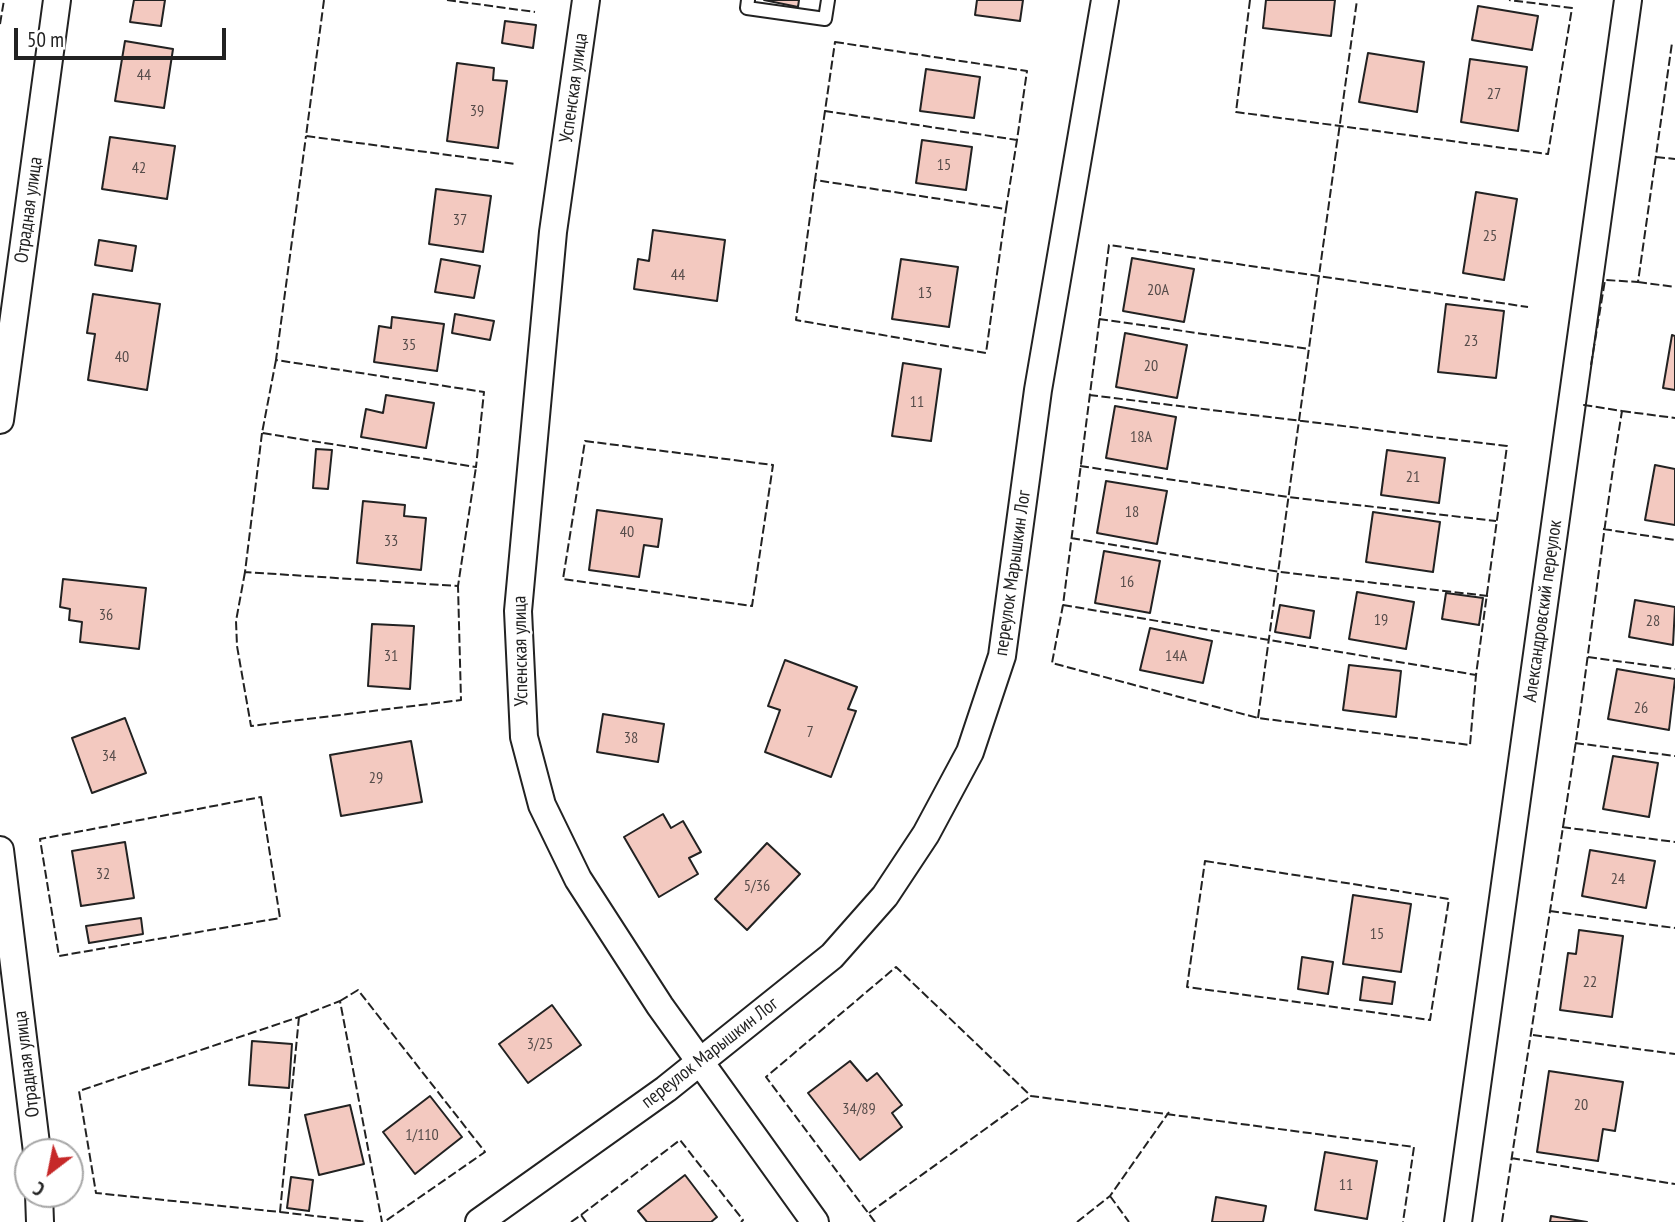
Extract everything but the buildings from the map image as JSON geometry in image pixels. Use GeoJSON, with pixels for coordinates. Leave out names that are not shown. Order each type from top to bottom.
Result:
{"type":"FeatureCollection","features":[{"type":"Feature","properties":{"kind":"street","name":"Отрадная улица"},"geometry":{"type":"LineString","coordinates":[[0,420],[57,0]]}},
{"type":"Feature","properties":{"kind":"street","name":"Успенская улица"},"geometry":{"type":"LineString","coordinates":[[586,0],[554,232],[518,611],[524,737],[542,805],[578,879],[660,1006],[815,1222]]}},
{"type":"Feature","properties":{"kind":"street","name":"переулок Марышкин Лог"},"geometry":{"type":"LineString","coordinates":[[479,1222],[701,1061],[832,956],[867,916],[926,834],[970,752],[1002,656],[1038,390],[1105,0]]}},
{"type":"Feature","properties":{"kind":"street","name":"Александровский переулок"},"geometry":{"type":"LineString","coordinates":[[1458,1222],[1628,0]]}},
{"type":"Feature","properties":{"kind":"street","name":"Отрадная улица"},"geometry":{"type":"LineString","coordinates":[[0,850],[35,1138]]}},
{"type":"Feature","properties":{"kind":"lane"},"geometry":{"type":"LineString","coordinates":[[748,0],[747,8],[825,19],[828,0]]}},
{"type":"Feature","properties":{"kind":"fence"},"geometry":{"type":"LineString","coordinates":[[0,24],[4,0]]}},
{"type":"Feature","properties":{"kind":"fence"},"geometry":{"type":"LineString","coordinates":[[324,0],[306,136],[516,164]]}},
{"type":"Feature","properties":{"kind":"fence"},"geometry":{"type":"LineString","coordinates":[[447,0],[535,12]]}},
{"type":"Feature","properties":{"kind":"fence"},"geometry":{"type":"LineString","coordinates":[[1250,0],[1236,112],[1548,154],[1572,8],[1509,0]]}},
{"type":"Feature","properties":{"kind":"fence"},"geometry":{"type":"LineString","coordinates":[[1258,718],[1357,0]]}},
{"type":"Feature","properties":{"kind":"fence"},"geometry":{"type":"LineString","coordinates":[[835,42],[1027,71],[1017,140],[825,111],[835,42]]}},
{"type":"Feature","properties":{"kind":"fence"},"geometry":{"type":"LineString","coordinates":[[1591,365],[1605,280],[1638,282],[1672,43]]}},
{"type":"Feature","properties":{"kind":"fence"},"geometry":{"type":"LineString","coordinates":[[825,111],[815,180],[1006,209],[1017,140]]}},
{"type":"Feature","properties":{"kind":"fence"},"geometry":{"type":"LineString","coordinates":[[276,360],[262,433],[476,467],[484,392],[276,360],[306,136]]}},
{"type":"Feature","properties":{"kind":"fence"},"geometry":{"type":"LineString","coordinates":[[1656,157],[1675,159]]}},
{"type":"Feature","properties":{"kind":"fence"},"geometry":{"type":"LineString","coordinates":[[815,180],[796,320],[986,353],[1006,209]]}},
{"type":"Feature","properties":{"kind":"fence"},"geometry":{"type":"LineString","coordinates":[[1089,395],[1507,446],[1476,675],[1470,745],[1258,718],[1052,663],[1063,605],[1109,245],[1528,307]]}},
{"type":"Feature","properties":{"kind":"fence"},"geometry":{"type":"LineString","coordinates":[[1638,282],[1675,287]]}},
{"type":"Feature","properties":{"kind":"fence"},"geometry":{"type":"LineString","coordinates":[[1099,319],[1309,349]]}},
{"type":"Feature","properties":{"kind":"fence"},"geometry":{"type":"LineString","coordinates":[[1502,1222],[1576,741],[1622,411],[1584,403]]}},
{"type":"Feature","properties":{"kind":"fence"},"geometry":{"type":"LineString","coordinates":[[1622,411],[1675,418]]}},
{"type":"Feature","properties":{"kind":"fence"},"geometry":{"type":"LineString","coordinates":[[262,433],[245,572],[458,586],[476,467]]}},
{"type":"Feature","properties":{"kind":"fence"},"geometry":{"type":"LineString","coordinates":[[585,441],[773,465],[752,606],[563,579],[585,441]]}},
{"type":"Feature","properties":{"kind":"fence"},"geometry":{"type":"LineString","coordinates":[[1080,466],[1288,497],[1496,521]]}},
{"type":"Feature","properties":{"kind":"fence"},"geometry":{"type":"LineString","coordinates":[[1603,529],[1675,540]]}},
{"type":"Feature","properties":{"kind":"fence"},"geometry":{"type":"LineString","coordinates":[[1071,538],[1280,572],[1488,596]]}},
{"type":"Feature","properties":{"kind":"fence"},"geometry":{"type":"LineString","coordinates":[[245,572],[236,621],[237,646],[251,726],[461,700],[458,586]]}},
{"type":"Feature","properties":{"kind":"fence"},"geometry":{"type":"LineString","coordinates":[[1063,605],[1476,675]]}},
{"type":"Feature","properties":{"kind":"fence"},"geometry":{"type":"LineString","coordinates":[[1588,657],[1675,669]]}},
{"type":"Feature","properties":{"kind":"fence"},"geometry":{"type":"LineString","coordinates":[[1575,743],[1675,756]]}},
{"type":"Feature","properties":{"kind":"fence"},"geometry":{"type":"LineString","coordinates":[[261,797],[280,918],[59,956],[40,839],[261,797]]}},
{"type":"Feature","properties":{"kind":"fence"},"geometry":{"type":"LineString","coordinates":[[1562,827],[1675,842]]}},
{"type":"Feature","properties":{"kind":"fence"},"geometry":{"type":"LineString","coordinates":[[1205,861],[1449,899],[1430,1020],[1187,987],[1205,861]]}},
{"type":"Feature","properties":{"kind":"fence"},"geometry":{"type":"LineString","coordinates":[[1550,911],[1675,928]]}},
{"type":"Feature","properties":{"kind":"fence"},"geometry":{"type":"LineString","coordinates":[[875,1222],[766,1077],[896,967],[1031,1096],[1414,1147],[1403,1222]]}},
{"type":"Feature","properties":{"kind":"fence"},"geometry":{"type":"LineString","coordinates":[[340,1001],[358,990],[485,1152],[384,1222]]}},
{"type":"Feature","properties":{"kind":"fence"},"geometry":{"type":"LineString","coordinates":[[299,1017],[340,1001],[382,1222]]}},
{"type":"Feature","properties":{"kind":"fence"},"geometry":{"type":"LineString","coordinates":[[299,1017],[280,1212],[96,1193],[79,1091],[299,1017]]}},
{"type":"Feature","properties":{"kind":"fence"},"geometry":{"type":"LineString","coordinates":[[1533,1035],[1675,1054]]}},
{"type":"Feature","properties":{"kind":"fence"},"geometry":{"type":"LineString","coordinates":[[869,1213],[1031,1096]]}},
{"type":"Feature","properties":{"kind":"fence"},"geometry":{"type":"LineString","coordinates":[[1077,1222],[1110,1196],[1169,1112]]}},
{"type":"Feature","properties":{"kind":"fence"},"geometry":{"type":"LineString","coordinates":[[581,1215],[680,1140],[743,1220],[741,1222]]}},
{"type":"Feature","properties":{"kind":"fence"},"geometry":{"type":"LineString","coordinates":[[1511,1158],[1675,1184]]}},
{"type":"Feature","properties":{"kind":"fence"},"geometry":{"type":"LineString","coordinates":[[1110,1196],[1129,1222]]}},
{"type":"Feature","properties":{"kind":"fence"},"geometry":{"type":"LineString","coordinates":[[280,1212],[367,1222]]}},
{"type":"Feature","properties":{"kind":"fence"},"geometry":{"type":"LineString","coordinates":[[571,1222],[581,1215],[586,1222]]}}]}
